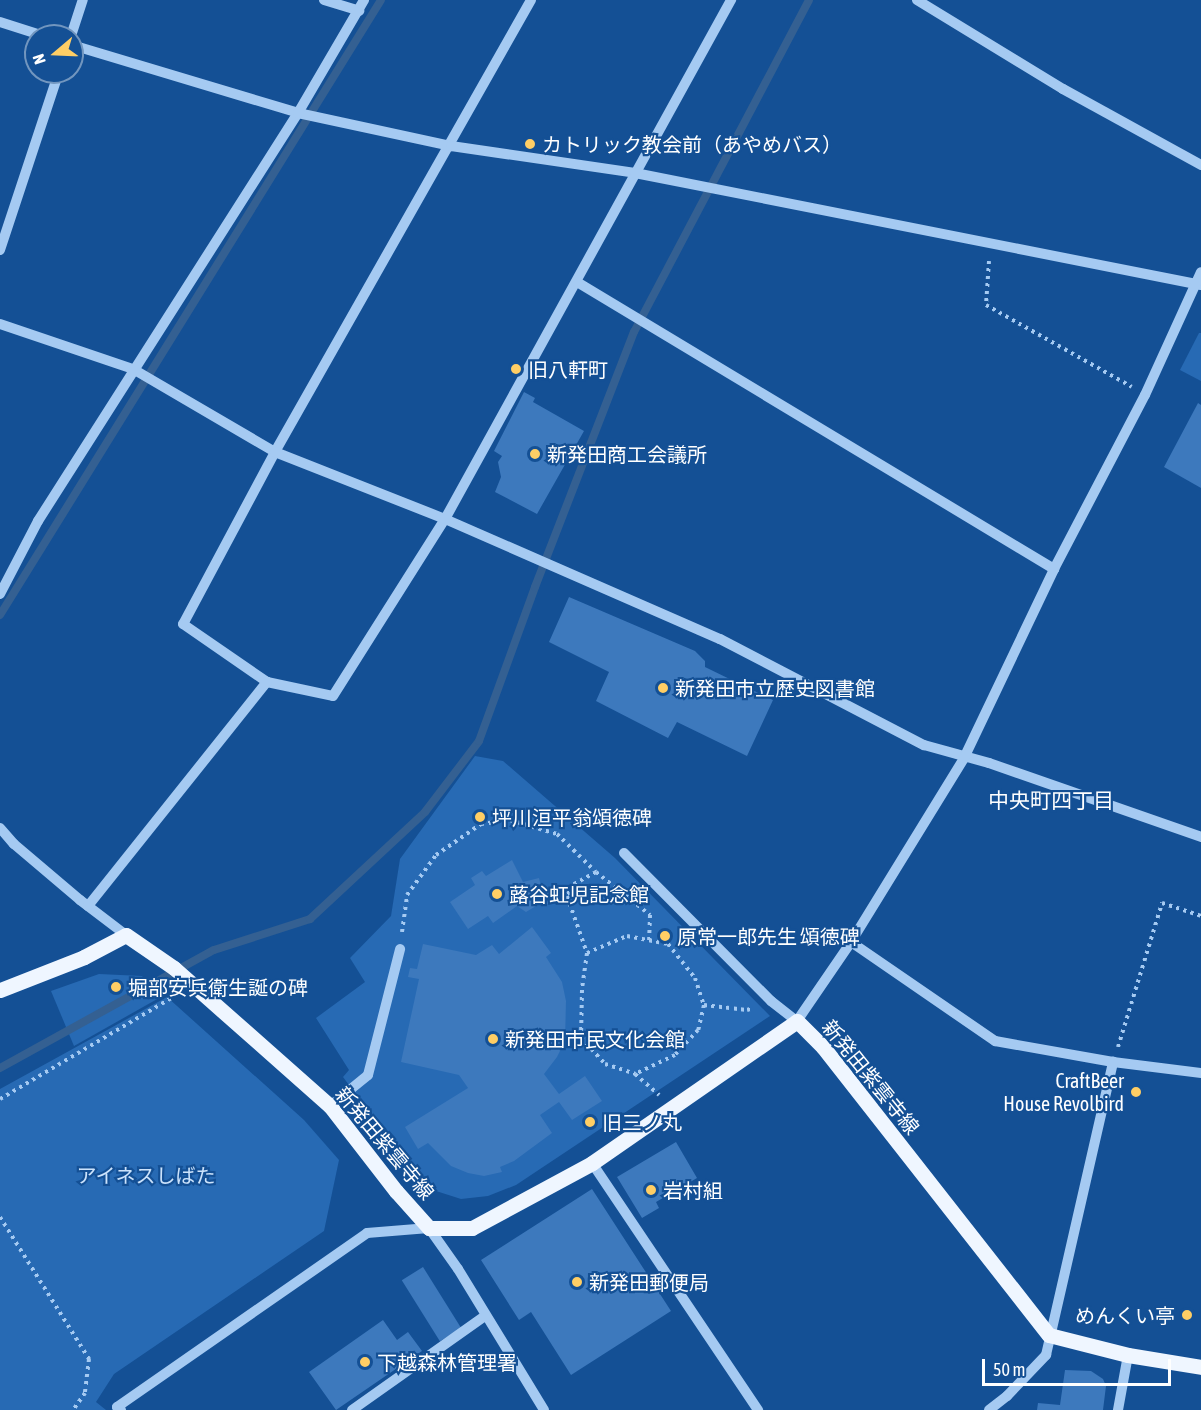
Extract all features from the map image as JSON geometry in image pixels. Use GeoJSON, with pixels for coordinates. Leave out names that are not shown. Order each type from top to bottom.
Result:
{"type":"FeatureCollection","features":[{"type":"Feature","properties":{"kind":"main road"},"geometry":{"type":"LineString","coordinates":[[0,990],[84,957],[126,934]]}},
{"type":"Feature","properties":{"kind":"main road","name":"新発田紫雲寺線"},"geometry":{"type":"LineString","coordinates":[[126,934],[174,968],[330,1106],[396,1191],[429,1228],[472,1228],[592,1162],[797,1021],[823,1047],[1049,1335]]}},
{"type":"Feature","properties":{"kind":"main road"},"geometry":{"type":"LineString","coordinates":[[1049,1335],[1128,1355],[1201,1367]]}},
{"type":"Feature","properties":{"kind":"street"},"geometry":{"type":"LineString","coordinates":[[75,24],[83,0]]}},
{"type":"Feature","properties":{"kind":"street"},"geometry":{"type":"LineString","coordinates":[[324,0],[359,11]]}},
{"type":"Feature","properties":{"kind":"street"},"geometry":{"type":"LineString","coordinates":[[0,594],[38,521],[298,113],[364,0]]}},
{"type":"Feature","properties":{"kind":"street"},"geometry":{"type":"LineString","coordinates":[[531,0],[451,146],[275,452],[183,624],[267,682],[333,696],[445,519],[730,0]]}},
{"type":"Feature","properties":{"kind":"street"},"geometry":{"type":"LineString","coordinates":[[916,0],[1063,89],[1201,165]]}},
{"type":"Feature","properties":{"kind":"street"},"geometry":{"type":"LineString","coordinates":[[0,22],[24,30]]}},
{"type":"Feature","properties":{"kind":"street"},"geometry":{"type":"LineString","coordinates":[[84,49],[298,113],[451,146],[634,173],[1198,285]]}},
{"type":"Feature","properties":{"kind":"street"},"geometry":{"type":"LineString","coordinates":[[0,250],[55,84]]}},
{"type":"Feature","properties":{"kind":"street"},"geometry":{"type":"LineString","coordinates":[[624,853],[771,1001],[797,1021],[851,942],[964,758],[1054,569],[1145,395],[1198,285],[1201,272]]}},
{"type":"Feature","properties":{"kind":"street"},"geometry":{"type":"LineString","coordinates":[[577,282],[1054,569]]}},
{"type":"Feature","properties":{"kind":"street"},"geometry":{"type":"LineString","coordinates":[[0,324],[133,369],[275,452],[445,519],[720,639],[924,745],[964,758],[989,763],[1201,837]]}},
{"type":"Feature","properties":{"kind":"street"},"geometry":{"type":"LineString","coordinates":[[88,906],[267,682]]}},
{"type":"Feature","properties":{"kind":"street"},"geometry":{"type":"LineString","coordinates":[[0,828],[14,844],[88,906],[126,934]]}},
{"type":"Feature","properties":{"kind":"street"},"geometry":{"type":"LineString","coordinates":[[851,942],[995,1041],[1113,1062],[1201,1073]]}},
{"type":"Feature","properties":{"kind":"street"},"geometry":{"type":"LineString","coordinates":[[330,1106],[368,1075],[400,949]]}},
{"type":"Feature","properties":{"kind":"street"},"geometry":{"type":"LineString","coordinates":[[989,1410],[1007,1396],[1046,1355],[1113,1062]]}},
{"type":"Feature","properties":{"kind":"street"},"geometry":{"type":"LineString","coordinates":[[592,1162],[758,1410]]}},
{"type":"Feature","properties":{"kind":"street"},"geometry":{"type":"LineString","coordinates":[[121,1410],[117,1407],[367,1233],[429,1228],[544,1410]]}},
{"type":"Feature","properties":{"kind":"street"},"geometry":{"type":"LineString","coordinates":[[352,1410],[485,1316]]}},
{"type":"Feature","properties":{"kind":"street"},"geometry":{"type":"LineString","coordinates":[[1118,1410],[1128,1355]]}},
{"type":"Feature","properties":{"kind":"path"},"geometry":{"type":"LineString","coordinates":[[990,244],[986,305],[1145,395]]}},
{"type":"Feature","properties":{"kind":"path"},"geometry":{"type":"LineString","coordinates":[[400,949],[407,895],[436,855],[481,824],[510,820],[557,834],[596,872],[650,915],[649,940]]}},
{"type":"Feature","properties":{"kind":"path"},"geometry":{"type":"LineString","coordinates":[[596,872],[573,885],[567,896],[587,953],[582,990],[581,1038],[605,1064],[635,1074],[659,1095]]}},
{"type":"Feature","properties":{"kind":"path"},"geometry":{"type":"LineString","coordinates":[[1113,1062],[1162,903],[1201,916]]}},
{"type":"Feature","properties":{"kind":"path"},"geometry":{"type":"LineString","coordinates":[[587,953],[627,936],[668,944],[695,978],[704,1005],[698,1030],[675,1055],[635,1074]]}},
{"type":"Feature","properties":{"kind":"path"},"geometry":{"type":"LineString","coordinates":[[0,1099],[173,997]]}},
{"type":"Feature","properties":{"kind":"path"},"geometry":{"type":"LineString","coordinates":[[704,1005],[747,1010],[771,1001]]}},
{"type":"Feature","properties":{"kind":"path"},"geometry":{"type":"LineString","coordinates":[[0,1217],[88,1359],[85,1393],[73,1410]]}},
{"type":"Feature","properties":{"kind":"green space"},"geometry":{"type":"Polygon","coordinates":[[[1201,333],[1201,381],[1180,370],[1201,333]]]}},
{"type":"Feature","properties":{"kind":"green space"},"geometry":{"type":"Polygon","coordinates":[[[475,756],[503,761],[615,858],[770,1016],[516,1185],[488,1196],[461,1199],[436,1191],[415,1174],[343,1077],[349,1070],[316,1018],[365,982],[350,958],[391,916],[400,859],[475,756]]]}},
{"type":"Feature","properties":{"kind":"green space"},"geometry":{"type":"Polygon","coordinates":[[[99,974],[142,976],[159,998],[74,1046],[51,991],[99,974]]]}},
{"type":"Feature","properties":{"kind":"green space","name":"アイネスしばた"},"geometry":{"type":"Polygon","coordinates":[[[167,997],[304,1120],[339,1160],[324,1231],[114,1374],[96,1402],[106,1410],[0,1410],[0,1089],[167,997]]]}},
{"type":"Feature","properties":{"kind":"building","name":"新発田商工会議所"},"geometry":{"type":"Polygon","coordinates":[[[524,392],[535,398],[533,402],[584,431],[537,514],[495,492],[501,477],[498,462],[502,456],[494,451],[524,392]]]}},
{"type":"Feature","properties":{"kind":"building"},"geometry":{"type":"Polygon","coordinates":[[[1198,403],[1201,405],[1201,488],[1164,467],[1198,403]]]}},
{"type":"Feature","properties":{"kind":"building"},"geometry":{"type":"Polygon","coordinates":[[[569,597],[695,651],[705,661],[705,667],[773,700],[747,756],[677,722],[668,738],[596,701],[609,672],[549,642],[569,597]]]}},
{"type":"Feature","properties":{"kind":"building"},"geometry":{"type":"Polygon","coordinates":[[[512,860],[523,882],[539,878],[542,890],[550,893],[549,904],[541,903],[526,912],[517,906],[493,923],[488,916],[468,929],[450,902],[475,885],[471,878],[482,871],[486,876],[512,860]]]}},
{"type":"Feature","properties":{"kind":"building"},"geometry":{"type":"Polygon","coordinates":[[[532,927],[551,953],[546,957],[562,982],[566,1001],[565,1041],[557,1057],[544,1074],[559,1094],[585,1076],[602,1101],[572,1120],[559,1102],[540,1115],[552,1133],[514,1161],[500,1167],[502,1172],[484,1176],[468,1173],[451,1166],[428,1143],[418,1149],[405,1127],[468,1088],[459,1075],[401,1062],[419,979],[408,977],[410,968],[417,969],[423,944],[476,955],[492,945],[499,954],[532,927]]]}},
{"type":"Feature","properties":{"kind":"building","name":"岩村組"},"geometry":{"type":"Polygon","coordinates":[[[676,1142],[697,1178],[656,1202],[659,1208],[642,1218],[617,1177],[676,1142]]]}},
{"type":"Feature","properties":{"kind":"building"},"geometry":{"type":"Polygon","coordinates":[[[592,1189],[671,1311],[571,1375],[531,1312],[519,1320],[481,1260],[592,1189]]]}},
{"type":"Feature","properties":{"kind":"building"},"geometry":{"type":"Polygon","coordinates":[[[423,1267],[461,1328],[440,1341],[402,1280],[423,1267]]]}},
{"type":"Feature","properties":{"kind":"building","name":"下越森林管理署"},"geometry":{"type":"Polygon","coordinates":[[[383,1320],[397,1340],[408,1332],[422,1351],[336,1410],[309,1372],[383,1320]]]}},
{"type":"Feature","properties":{"kind":"building"},"geometry":{"type":"Polygon","coordinates":[[[1065,1370],[1091,1371],[1103,1379],[1106,1386],[1103,1410],[1037,1410],[1038,1403],[1060,1405],[1065,1370]]]}},
{"type":"Feature","properties":{"kind":"waterway"},"geometry":{"type":"LineString","coordinates":[[0,615],[381,0]]}},
{"type":"Feature","properties":{"kind":"waterway"},"geometry":{"type":"LineString","coordinates":[[0,1068],[214,950],[310,919],[425,812],[479,741],[535,587],[634,332],[809,0]]}},
{"type":"Feature","properties":{"kind":"place","name":"カトリック教会前（あやめバス）"},"geometry":{"type":"Point","coordinates":[530,144]}},
{"type":"Feature","properties":{"kind":"place","name":"旧八軒町"},"geometry":{"type":"Point","coordinates":[516,369]}},
{"type":"Feature","properties":{"kind":"place","name":"新発田商工会議所"},"geometry":{"type":"Point","coordinates":[535,454]}},
{"type":"Feature","properties":{"kind":"place","name":"新発田市立歴史図書館"},"geometry":{"type":"Point","coordinates":[663,688]}},
{"type":"Feature","properties":{"kind":"place","name":"坪川洹平翁頌徳碑"},"geometry":{"type":"Point","coordinates":[480,817]}},
{"type":"Feature","properties":{"kind":"place","name":"蕗谷虹児記念館"},"geometry":{"type":"Point","coordinates":[497,894]}},
{"type":"Feature","properties":{"kind":"place","name":"原常一郎先生 頌徳碑"},"geometry":{"type":"Point","coordinates":[665,936]}},
{"type":"Feature","properties":{"kind":"place","name":"堀部安兵衛生誕の碑"},"geometry":{"type":"Point","coordinates":[116,987]}},
{"type":"Feature","properties":{"kind":"place","name":"新発田市民文化会館"},"geometry":{"type":"Point","coordinates":[493,1039]}},
{"type":"Feature","properties":{"kind":"place","name":"CraftBeer House Revolbird"},"geometry":{"type":"Point","coordinates":[1136,1092]}},
{"type":"Feature","properties":{"kind":"place","name":"旧三ノ丸"},"geometry":{"type":"Point","coordinates":[590,1122]}},
{"type":"Feature","properties":{"kind":"place","name":"岩村組"},"geometry":{"type":"Point","coordinates":[651,1190]}},
{"type":"Feature","properties":{"kind":"place","name":"新発田郵便局"},"geometry":{"type":"Point","coordinates":[577,1282]}},
{"type":"Feature","properties":{"kind":"place","name":"めんくい亭"},"geometry":{"type":"Point","coordinates":[1187,1315]}},
{"type":"Feature","properties":{"kind":"place","name":"下越森林管理署"},"geometry":{"type":"Point","coordinates":[365,1362]}},
{"type":"Feature","properties":{"kind":"district","name":"中央町四丁目"},"geometry":{"type":"Point","coordinates":[1051,800]}}]}
